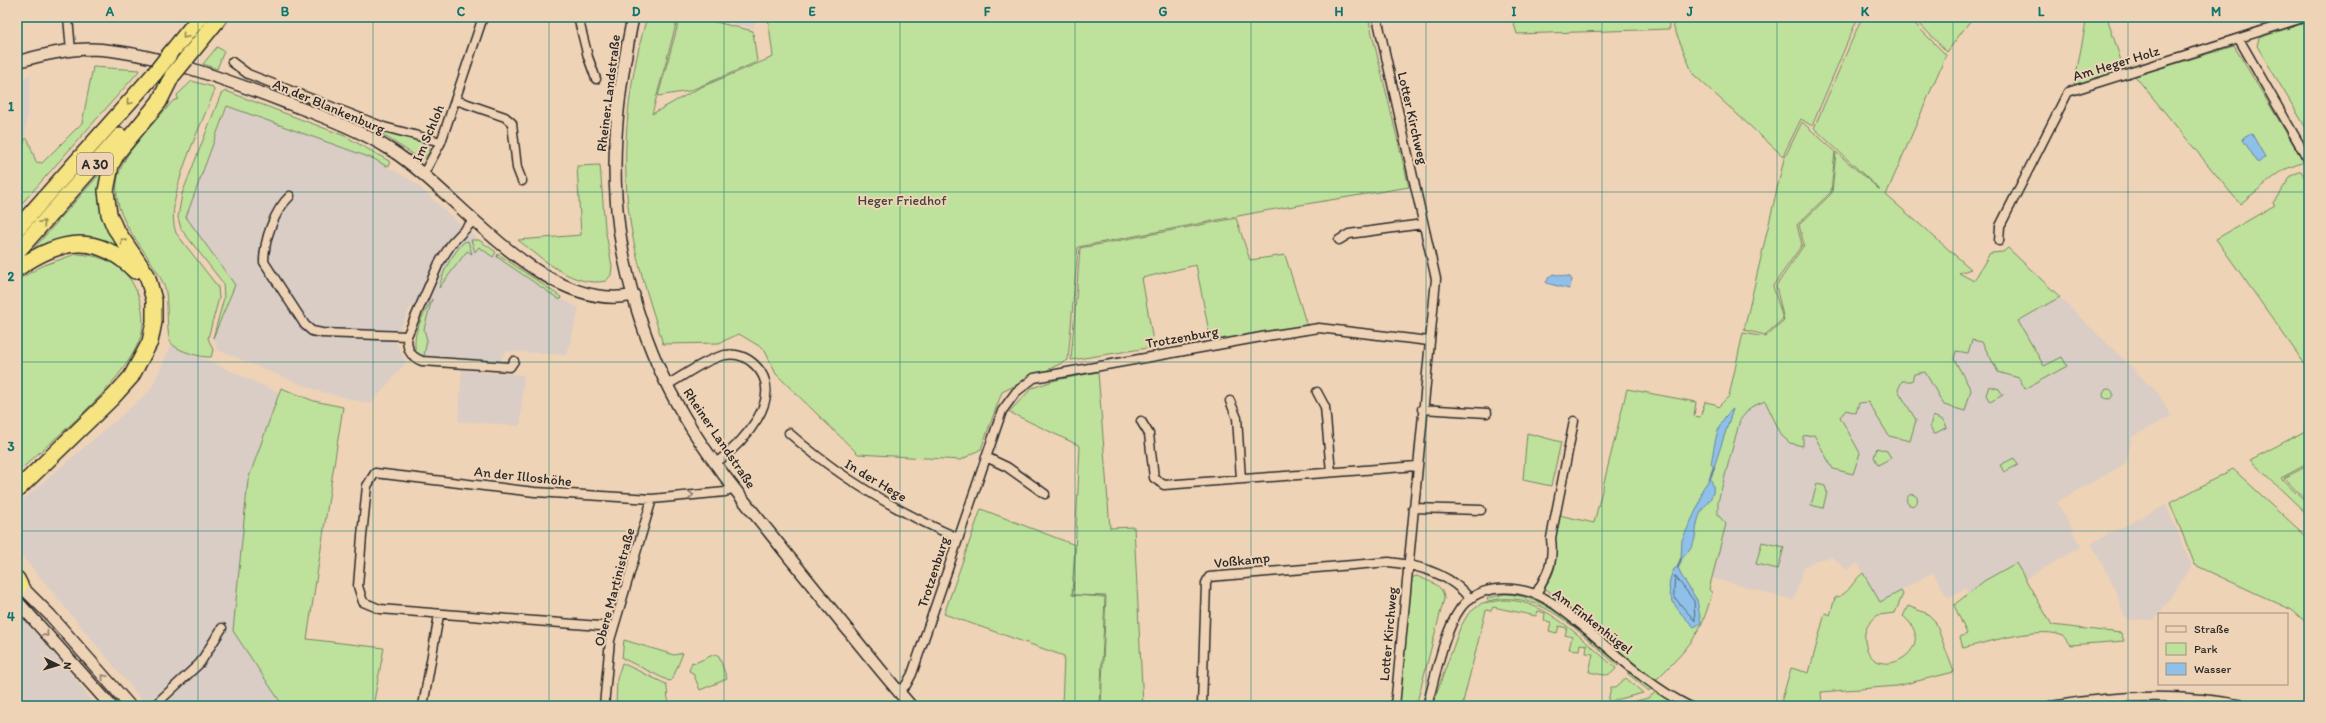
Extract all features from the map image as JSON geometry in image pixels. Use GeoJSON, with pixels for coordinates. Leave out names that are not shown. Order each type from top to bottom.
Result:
{"type":"FeatureCollection","features":[{"type":"Feature","properties":{"kind":"highway","name":"A 30"},"geometry":{"type":"LineString","coordinates":[[17,229],[155,73],[200,17]]}},
{"type":"Feature","properties":{"kind":"highway","name":"A 30"},"geometry":{"type":"LineString","coordinates":[[17,252],[172,76],[220,17]]}},
{"type":"Feature","properties":{"kind":"highway"},"geometry":{"type":"LineString","coordinates":[[17,490],[113,397],[131,377],[150,342],[154,322],[154,300],[143,267],[115,228],[107,203],[108,179],[118,152],[159,102],[172,76]]}},
{"type":"Feature","properties":{"kind":"highway"},"geometry":{"type":"LineString","coordinates":[[17,269],[56,248],[89,244],[101,246],[121,256],[149,286]]}},
{"type":"Feature","properties":{"kind":"street"},"geometry":{"type":"LineString","coordinates":[[68,17],[70,51]]}},
{"type":"Feature","properties":{"kind":"street","name":"Im Schloh"},"geometry":{"type":"LineString","coordinates":[[423,175],[441,142],[483,17]]}},
{"type":"Feature","properties":{"kind":"street","name":"Rheiner Landstraße"},"geometry":{"type":"LineString","coordinates":[[578,17],[588,57],[596,79]]}},
{"type":"Feature","properties":{"kind":"street","name":"Rheiner Landstraße"},"geometry":{"type":"LineString","coordinates":[[633,17],[624,61],[615,156],[616,196],[621,238],[634,294],[645,332],[667,385],[684,416],[716,464],[898,692],[911,706]]}},
{"type":"Feature","properties":{"kind":"street","name":"Lotter Kirchweg"},"geometry":{"type":"LineString","coordinates":[[1377,17],[1436,279],[1422,409],[1395,706]]}},
{"type":"Feature","properties":{"kind":"street","name":"Am Heger Holz"},"geometry":{"type":"LineString","coordinates":[[1999,241],[2000,226],[2068,92],[2306,17]]}},
{"type":"Feature","properties":{"kind":"street"},"geometry":{"type":"LineString","coordinates":[[2239,39],[2309,161]]}},
{"type":"Feature","properties":{"kind":"street","name":"An der Blankenburg"},"geometry":{"type":"LineString","coordinates":[[17,62],[36,56],[90,49],[130,54],[250,89],[329,120],[377,142],[402,158],[423,175],[473,221],[538,271],[570,290],[591,296],[610,298],[634,294]]}},
{"type":"Feature","properties":{"kind":"street","name":"An der Blankenburg"},"geometry":{"type":"LineString","coordinates":[[232,62],[248,74],[384,127],[441,142]]}},
{"type":"Feature","properties":{"kind":"street","name":"Im Schloh"},"geometry":{"type":"LineString","coordinates":[[456,100],[505,117],[512,123],[517,168],[522,181]]}},
{"type":"Feature","properties":{"kind":"street"},"geometry":{"type":"LineString","coordinates":[[290,196],[279,206],[264,252],[264,262],[305,325],[312,331],[322,333],[407,336]]}},
{"type":"Feature","properties":{"kind":"street"},"geometry":{"type":"LineString","coordinates":[[473,221],[452,243],[439,262],[407,336],[409,351],[414,358],[422,361],[510,367],[514,361]]}},
{"type":"Feature","properties":{"kind":"street"},"geometry":{"type":"LineString","coordinates":[[1339,240],[1349,234],[1424,224]]}},
{"type":"Feature","properties":{"kind":"street","name":"Trotzenburg"},"geometry":{"type":"LineString","coordinates":[[898,692],[906,685],[912,674],[1002,411],[1016,392],[1034,378],[1048,374],[1319,328],[1429,341]]}},
{"type":"Feature","properties":{"kind":"street"},"geometry":{"type":"LineString","coordinates":[[667,385],[710,361],[724,355],[742,356],[759,369],[766,392],[762,412],[734,446],[716,464]]}},
{"type":"Feature","properties":{"kind":"street"},"geometry":{"type":"LineString","coordinates":[[1317,392],[1326,408],[1331,472]]}},
{"type":"Feature","properties":{"kind":"street"},"geometry":{"type":"LineString","coordinates":[[1230,401],[1237,418],[1241,479]]}},
{"type":"Feature","properties":{"kind":"street"},"geometry":{"type":"LineString","coordinates":[[1422,409],[1487,413]]}},
{"type":"Feature","properties":{"kind":"street"},"geometry":{"type":"LineString","coordinates":[[1141,421],[1149,434],[1154,478],[1164,485],[1417,466]]}},
{"type":"Feature","properties":{"kind":"street"},"geometry":{"type":"LineString","coordinates":[[1536,594],[1550,569],[1553,555],[1551,538],[1574,421]]}},
{"type":"Feature","properties":{"kind":"street","name":"In der Hege"},"geometry":{"type":"LineString","coordinates":[[789,433],[828,466],[869,493],[919,520],[958,538]]}},
{"type":"Feature","properties":{"kind":"street"},"geometry":{"type":"LineString","coordinates":[[986,457],[1007,466],[1046,494]]}},
{"type":"Feature","properties":{"kind":"street","name":"An der Illoshöhe"},"geometry":{"type":"LineString","coordinates":[[439,615],[380,609],[363,602],[358,586],[362,536],[367,486],[375,473],[535,492],[652,499],[725,492],[733,487]]}},
{"type":"Feature","properties":{"kind":"street","name":"Obere Martinistraße"},"geometry":{"type":"LineString","coordinates":[[604,706],[610,640],[613,627],[620,610],[652,499]]}},
{"type":"Feature","properties":{"kind":"street"},"geometry":{"type":"LineString","coordinates":[[1413,508],[1482,510]]}},
{"type":"Feature","properties":{"kind":"street","name":"Voßkamp"},"geometry":{"type":"LineString","coordinates":[[1202,706],[1206,583],[1209,577],[1389,562],[1408,564]]}},
{"type":"Feature","properties":{"kind":"street"},"geometry":{"type":"LineString","coordinates":[[1408,564],[1454,582],[1470,599]]}},
{"type":"Feature","properties":{"kind":"street"},"geometry":{"type":"LineString","coordinates":[[18,582],[50,615],[130,706]]}},
{"type":"Feature","properties":{"kind":"street","name":"Am Finkenhügel"},"geometry":{"type":"LineString","coordinates":[[1427,706],[1453,622],[1461,608],[1480,592],[1502,588],[1516,589],[1536,594],[1556,605],[1656,687],[1689,706]]}},
{"type":"Feature","properties":{"kind":"street"},"geometry":{"type":"LineString","coordinates":[[17,601],[111,706]]}},
{"type":"Feature","properties":{"kind":"street"},"geometry":{"type":"LineString","coordinates":[[423,706],[439,615],[613,627]]}},
{"type":"Feature","properties":{"kind":"street"},"geometry":{"type":"LineString","coordinates":[[154,706],[200,663],[222,628]]}},
{"type":"Feature","properties":{"kind":"street"},"geometry":{"type":"LineString","coordinates":[[98,692],[104,706]]}},
{"type":"Feature","properties":{"kind":"street"},"geometry":{"type":"LineString","coordinates":[[2051,706],[2123,698],[2151,697],[2249,706]]}},
{"type":"Feature","properties":{"kind":"shaded area"},"geometry":{"type":"Polygon","coordinates":[[[706,17],[756,17],[753,28],[706,17]]]}},
{"type":"Feature","properties":{"kind":"shaded area"},"geometry":{"type":"Polygon","coordinates":[[[31,75],[25,139],[17,168],[17,80],[31,75]]]}},
{"type":"Feature","properties":{"kind":"shaded area"},"geometry":{"type":"Polygon","coordinates":[[[228,106],[374,159],[414,182],[468,232],[498,254],[497,256],[542,289],[579,308],[567,355],[506,351],[500,361],[424,356],[417,352],[414,344],[416,333],[425,313],[411,306],[395,340],[406,362],[371,404],[318,391],[218,350],[213,338],[235,285],[186,217],[228,106]]]}},
{"type":"Feature","properties":{"kind":"shaded area"},"geometry":{"type":"Polygon","coordinates":[[[2040,278],[2159,394],[2171,416],[2132,437],[2126,463],[2057,502],[2081,547],[2025,579],[2015,563],[1984,581],[1970,594],[1965,588],[1948,598],[1933,572],[1880,603],[1858,563],[1847,570],[1832,557],[1816,560],[1804,567],[1794,600],[1711,578],[1726,524],[1718,515],[1718,503],[1740,420],[1751,407],[2040,278]]]}},
{"type":"Feature","properties":{"kind":"shaded area"},"geometry":{"type":"Polygon","coordinates":[[[172,344],[279,393],[248,480],[233,631],[283,706],[147,706],[19,552],[18,504],[150,391],[172,344]]]}},
{"type":"Feature","properties":{"kind":"shaded area"},"geometry":{"type":"Polygon","coordinates":[[[462,370],[524,375],[520,426],[458,421],[462,370]]]}},
{"type":"Feature","properties":{"kind":"shaded area"},"geometry":{"type":"Polygon","coordinates":[[[2166,505],[2192,566],[2160,613],[2158,613],[2155,620],[2126,619],[2114,587],[2091,543],[2166,505]]]}},
{"type":"Feature","properties":{"kind":"shaded area"},"geometry":{"type":"Polygon","coordinates":[[[17,613],[76,679],[94,706],[17,706],[17,613]]]}},
{"type":"Feature","properties":{"kind":"green space","name":"Heger Friedhof"},"geometry":{"type":"Polygon","coordinates":[[[647,17],[678,17],[652,114],[699,88],[773,57],[768,17],[1368,17],[1409,187],[1264,211],[1078,247],[1068,360],[1002,392],[981,449],[961,460],[858,454],[776,374],[764,349],[739,334],[719,343],[663,344],[638,261],[628,206],[626,179],[627,124],[630,97],[634,70],[647,17]]]}},
{"type":"Feature","properties":{"kind":"green space"},"geometry":{"type":"Polygon","coordinates":[[[680,17],[695,17],[753,31],[757,62],[689,91],[658,96],[680,17]]]}},
{"type":"Feature","properties":{"kind":"green space"},"geometry":{"type":"Polygon","coordinates":[[[1512,17],[1667,17],[1670,29],[1517,34],[1512,17]]]}},
{"type":"Feature","properties":{"kind":"green space"},"geometry":{"type":"Polygon","coordinates":[[[1858,17],[1812,126],[1801,119],[1783,156],[1693,74],[1670,18],[1858,17]]]}},
{"type":"Feature","properties":{"kind":"green space"},"geometry":{"type":"Polygon","coordinates":[[[1862,17],[1908,17],[1946,55],[1886,195],[1971,269],[1959,273],[1974,281],[1990,253],[2003,252],[2008,248],[2060,297],[2018,321],[2044,366],[2062,357],[2067,366],[2025,389],[2019,378],[1998,372],[1982,342],[1972,340],[1968,353],[1956,351],[1954,359],[1971,390],[1965,411],[1944,405],[1925,372],[1914,374],[1912,381],[1902,381],[1898,390],[1916,420],[1910,441],[1889,436],[1868,402],[1859,403],[1856,413],[1846,410],[1840,417],[1860,453],[1853,474],[1833,469],[1814,435],[1803,436],[1803,446],[1790,443],[1782,436],[1765,401],[1751,407],[1740,420],[1718,502],[1718,515],[1726,524],[1709,589],[1712,593],[1708,608],[1698,631],[1685,650],[1657,679],[1653,679],[1545,588],[1552,574],[1555,563],[1555,537],[1559,515],[1594,523],[1627,389],[1696,402],[1694,416],[1700,417],[1705,402],[1715,404],[1718,407],[1729,396],[1743,333],[1765,337],[1784,320],[1776,286],[1804,245],[1799,225],[1832,193],[1836,152],[1880,190],[1814,128],[1862,17]]]}},
{"type":"Feature","properties":{"kind":"green space"},"geometry":{"type":"Polygon","coordinates":[[[1913,17],[1973,17],[1947,52],[1913,17]]]}},
{"type":"Feature","properties":{"kind":"green space"},"geometry":{"type":"Polygon","coordinates":[[[2087,17],[2107,17],[2124,70],[2074,85],[2087,17]]]}},
{"type":"Feature","properties":{"kind":"green space"},"geometry":{"type":"Polygon","coordinates":[[[2304,23],[2309,32],[2309,133],[2257,46],[2259,38],[2304,23]]]}},
{"type":"Feature","properties":{"kind":"green space"},"geometry":{"type":"Polygon","coordinates":[[[2234,46],[2304,162],[2283,170],[2240,204],[2135,76],[2234,46]]]}},
{"type":"Feature","properties":{"kind":"green space"},"geometry":{"type":"Polygon","coordinates":[[[217,47],[224,51],[217,69],[203,64],[217,47]]]}},
{"type":"Feature","properties":{"kind":"green space"},"geometry":{"type":"Polygon","coordinates":[[[93,67],[140,70],[17,209],[17,168],[25,139],[28,139],[36,162],[42,163],[82,123],[93,67]]]}},
{"type":"Feature","properties":{"kind":"green space"},"geometry":{"type":"Polygon","coordinates":[[[192,81],[213,87],[214,92],[185,163],[179,183],[173,219],[176,233],[218,287],[219,298],[208,338],[213,350],[211,357],[190,354],[172,344],[168,327],[165,288],[159,274],[132,235],[119,208],[117,193],[118,177],[127,156],[141,136],[173,101],[178,99],[177,95],[192,81]]]}},
{"type":"Feature","properties":{"kind":"green space"},"geometry":{"type":"Polygon","coordinates":[[[226,91],[345,136],[389,161],[390,165],[386,166],[374,159],[227,106],[186,217],[235,285],[213,338],[224,298],[223,283],[181,229],[178,217],[182,194],[221,94],[226,91]]]}},
{"type":"Feature","properties":{"kind":"green space"},"geometry":{"type":"Polygon","coordinates":[[[1802,122],[1835,151],[1831,192],[1797,225],[1802,245],[1773,286],[1783,319],[1765,335],[1744,330],[1784,159],[1802,122]]]}},
{"type":"Feature","properties":{"kind":"green space"},"geometry":{"type":"Polygon","coordinates":[[[385,131],[425,141],[429,149],[427,155],[422,158],[416,156],[383,135],[385,131]]]}},
{"type":"Feature","properties":{"kind":"green space"},"geometry":{"type":"Polygon","coordinates":[[[600,165],[605,228],[612,266],[611,275],[606,281],[594,282],[570,276],[559,270],[518,240],[581,235],[577,166],[600,165]]]}},
{"type":"Feature","properties":{"kind":"green space"},"geometry":{"type":"Polygon","coordinates":[[[105,168],[122,249],[96,240],[74,238],[53,243],[28,255],[105,168]]]}},
{"type":"Feature","properties":{"kind":"green space"},"geometry":{"type":"Polygon","coordinates":[[[2301,171],[2309,185],[2309,370],[2216,239],[2275,205],[2273,203],[2291,176],[2301,171]]]}},
{"type":"Feature","properties":{"kind":"green space"},"geometry":{"type":"Polygon","coordinates":[[[1236,218],[1250,260],[1285,255],[1307,326],[1211,342],[1196,265],[1142,278],[1154,347],[1071,360],[1080,248],[1236,218]]]}},
{"type":"Feature","properties":{"kind":"green space"},"geometry":{"type":"Polygon","coordinates":[[[471,240],[479,240],[496,252],[493,257],[479,247],[475,252],[471,240]]]}},
{"type":"Feature","properties":{"kind":"green space"},"geometry":{"type":"Polygon","coordinates":[[[468,241],[472,254],[467,251],[439,288],[443,275],[452,258],[464,242],[468,241]]]}},
{"type":"Feature","properties":{"kind":"green space"},"geometry":{"type":"Polygon","coordinates":[[[76,254],[102,258],[117,266],[129,278],[137,292],[141,305],[143,319],[142,333],[131,357],[103,393],[17,473],[17,280],[44,265],[76,254]]]}},
{"type":"Feature","properties":{"kind":"green space"},"geometry":{"type":"Polygon","coordinates":[[[498,254],[561,297],[560,300],[497,257],[498,254]]]}},
{"type":"Feature","properties":{"kind":"green space"},"geometry":{"type":"Polygon","coordinates":[[[432,299],[424,329],[427,340],[424,356],[416,352],[415,338],[419,324],[432,299]]]}},
{"type":"Feature","properties":{"kind":"green space"},"geometry":{"type":"Polygon","coordinates":[[[1098,372],[1110,528],[1134,527],[1143,706],[1101,706],[1106,596],[1073,595],[1080,446],[1009,412],[1032,388],[1056,380],[1098,372]]]}},
{"type":"Feature","properties":{"kind":"green space"},"geometry":{"type":"Polygon","coordinates":[[[1989,386],[1999,389],[2003,395],[1990,402],[1986,395],[1989,386]]]}},
{"type":"Feature","properties":{"kind":"green space"},"geometry":{"type":"Polygon","coordinates":[[[281,388],[314,401],[343,407],[307,639],[384,648],[373,706],[283,706],[233,631],[248,480],[281,388]]]}},
{"type":"Feature","properties":{"kind":"green space"},"geometry":{"type":"Polygon","coordinates":[[[2108,389],[2113,394],[2108,399],[2103,394],[2108,389]]]}},
{"type":"Feature","properties":{"kind":"green space"},"geometry":{"type":"Polygon","coordinates":[[[1933,416],[1943,420],[1947,427],[1934,434],[1930,426],[1933,416]]]}},
{"type":"Feature","properties":{"kind":"green space"},"geometry":{"type":"Polygon","coordinates":[[[2309,429],[2309,463],[2281,478],[2309,506],[2309,516],[2250,460],[2309,429]]]}},
{"type":"Feature","properties":{"kind":"green space"},"geometry":{"type":"Polygon","coordinates":[[[1527,433],[1561,442],[1551,486],[1523,480],[1527,433]]]}},
{"type":"Feature","properties":{"kind":"green space"},"geometry":{"type":"Polygon","coordinates":[[[1877,448],[1887,451],[1891,458],[1878,465],[1874,457],[1877,448]]]}},
{"type":"Feature","properties":{"kind":"green space"},"geometry":{"type":"Polygon","coordinates":[[[2014,458],[2018,465],[2004,472],[2000,465],[2014,458]]]}},
{"type":"Feature","properties":{"kind":"green space"},"geometry":{"type":"Polygon","coordinates":[[[2309,465],[2309,504],[2284,478],[2309,465]]]}},
{"type":"Feature","properties":{"kind":"green space"},"geometry":{"type":"Polygon","coordinates":[[[2233,469],[2309,539],[2309,625],[2292,610],[2195,565],[2170,503],[2233,469]]]}},
{"type":"Feature","properties":{"kind":"green space"},"geometry":{"type":"Polygon","coordinates":[[[1817,484],[1825,486],[1827,492],[1823,508],[1811,505],[1817,484]]]}},
{"type":"Feature","properties":{"kind":"green space"},"geometry":{"type":"Polygon","coordinates":[[[1910,495],[1914,495],[1916,496],[1916,504],[1910,505],[1907,502],[1907,498],[1910,495]]]}},
{"type":"Feature","properties":{"kind":"green space"},"geometry":{"type":"Polygon","coordinates":[[[981,509],[1075,545],[1072,595],[1105,597],[1100,706],[1062,706],[1064,656],[944,614],[981,509]]]}},
{"type":"Feature","properties":{"kind":"green space"},"geometry":{"type":"Polygon","coordinates":[[[1762,542],[1784,547],[1778,569],[1756,564],[1762,542]]]}},
{"type":"Feature","properties":{"kind":"green space"},"geometry":{"type":"Polygon","coordinates":[[[2016,563],[2052,625],[2121,633],[2124,641],[2070,645],[2064,637],[2055,634],[2030,633],[1963,648],[1960,637],[1967,634],[1954,605],[1984,581],[2016,563]]]}},
{"type":"Feature","properties":{"kind":"green space"},"geometry":{"type":"Polygon","coordinates":[[[1863,573],[1880,602],[1901,591],[1903,594],[1895,613],[1878,615],[1867,626],[1865,641],[1870,655],[1879,662],[1890,663],[1902,659],[1911,651],[1915,641],[1913,629],[1903,616],[1908,606],[1928,614],[1935,621],[1954,672],[1897,686],[1821,692],[1822,706],[1780,706],[1791,668],[1809,673],[1825,613],[1830,615],[1835,598],[1848,590],[1863,573]]]}},
{"type":"Feature","properties":{"kind":"green space"},"geometry":{"type":"Polygon","coordinates":[[[1417,576],[1439,587],[1444,599],[1416,706],[1399,706],[1410,578],[1417,576]]]}},
{"type":"Feature","properties":{"kind":"green space"},"geometry":{"type":"Polygon","coordinates":[[[1505,594],[1521,596],[1551,609],[1578,628],[1617,661],[1618,666],[1559,616],[1543,607],[1526,601],[1508,599],[1488,601],[1487,598],[1505,594]]]}},
{"type":"Feature","properties":{"kind":"green space"},"geometry":{"type":"Polygon","coordinates":[[[1505,600],[1521,602],[1536,607],[1551,615],[1565,624],[1616,668],[1611,674],[1608,675],[1589,672],[1593,654],[1586,653],[1587,645],[1580,644],[1579,650],[1569,649],[1572,637],[1565,635],[1567,628],[1559,626],[1557,633],[1549,631],[1551,622],[1544,621],[1545,613],[1538,611],[1536,616],[1493,607],[1491,611],[1486,610],[1462,706],[1432,706],[1460,628],[1468,614],[1482,603],[1505,600]]]}},
{"type":"Feature","properties":{"kind":"green space"},"geometry":{"type":"Polygon","coordinates":[[[624,640],[674,655],[683,653],[672,680],[669,681],[622,658],[624,640]]]}},
{"type":"Feature","properties":{"kind":"green space"},"geometry":{"type":"Polygon","coordinates":[[[715,654],[719,656],[727,679],[700,690],[693,673],[689,671],[692,662],[695,663],[715,654]]]}},
{"type":"Feature","properties":{"kind":"green space"},"geometry":{"type":"Polygon","coordinates":[[[622,663],[666,684],[668,698],[672,706],[616,706],[617,679],[622,663]]]}},
{"type":"Feature","properties":{"kind":"green space"},"geometry":{"type":"Polygon","coordinates":[[[1627,673],[1631,673],[1651,688],[1649,691],[1627,673]]]}},
{"type":"Feature","properties":{"kind":"green space"},"geometry":{"type":"Polygon","coordinates":[[[1626,678],[1643,693],[1608,702],[1611,687],[1616,687],[1626,678]]]}},
{"type":"Feature","properties":{"kind":"green space"},"geometry":{"type":"Polygon","coordinates":[[[1656,692],[1677,706],[1616,706],[1648,698],[1656,692]]]}},
{"type":"Feature","properties":{"kind":"green space"},"geometry":{"type":"Polygon","coordinates":[[[2125,704],[2195,705],[2206,706],[2108,706],[2125,704]]]}},
{"type":"Feature","properties":{"kind":"water"},"geometry":{"type":"Polygon","coordinates":[[[2252,134],[2265,157],[2258,163],[2243,140],[2244,137],[2252,134]]]}},
{"type":"Feature","properties":{"kind":"water"},"geometry":{"type":"Polygon","coordinates":[[[1553,274],[1570,277],[1572,280],[1569,289],[1546,283],[1549,277],[1553,274]]]}},
{"type":"Feature","properties":{"kind":"water"},"geometry":{"type":"Polygon","coordinates":[[[1733,409],[1714,467],[1711,464],[1717,434],[1723,420],[1733,409]]]}},
{"type":"Feature","properties":{"kind":"water"},"geometry":{"type":"Polygon","coordinates":[[[1710,478],[1713,484],[1713,494],[1700,514],[1694,543],[1681,559],[1682,540],[1700,502],[1702,490],[1710,478]]]}},
{"type":"Feature","properties":{"kind":"water"},"geometry":{"type":"Polygon","coordinates":[[[1678,567],[1681,575],[1697,600],[1701,623],[1694,627],[1677,608],[1670,594],[1670,578],[1674,569],[1678,567]]]}},
{"type":"Feature","properties":{"kind":"waterway"},"geometry":{"type":"LineString","coordinates":[[1710,478],[1714,467]]}},
{"type":"Feature","properties":{"kind":"waterway"},"geometry":{"type":"LineString","coordinates":[[1678,567],[1681,559]]}}]}
